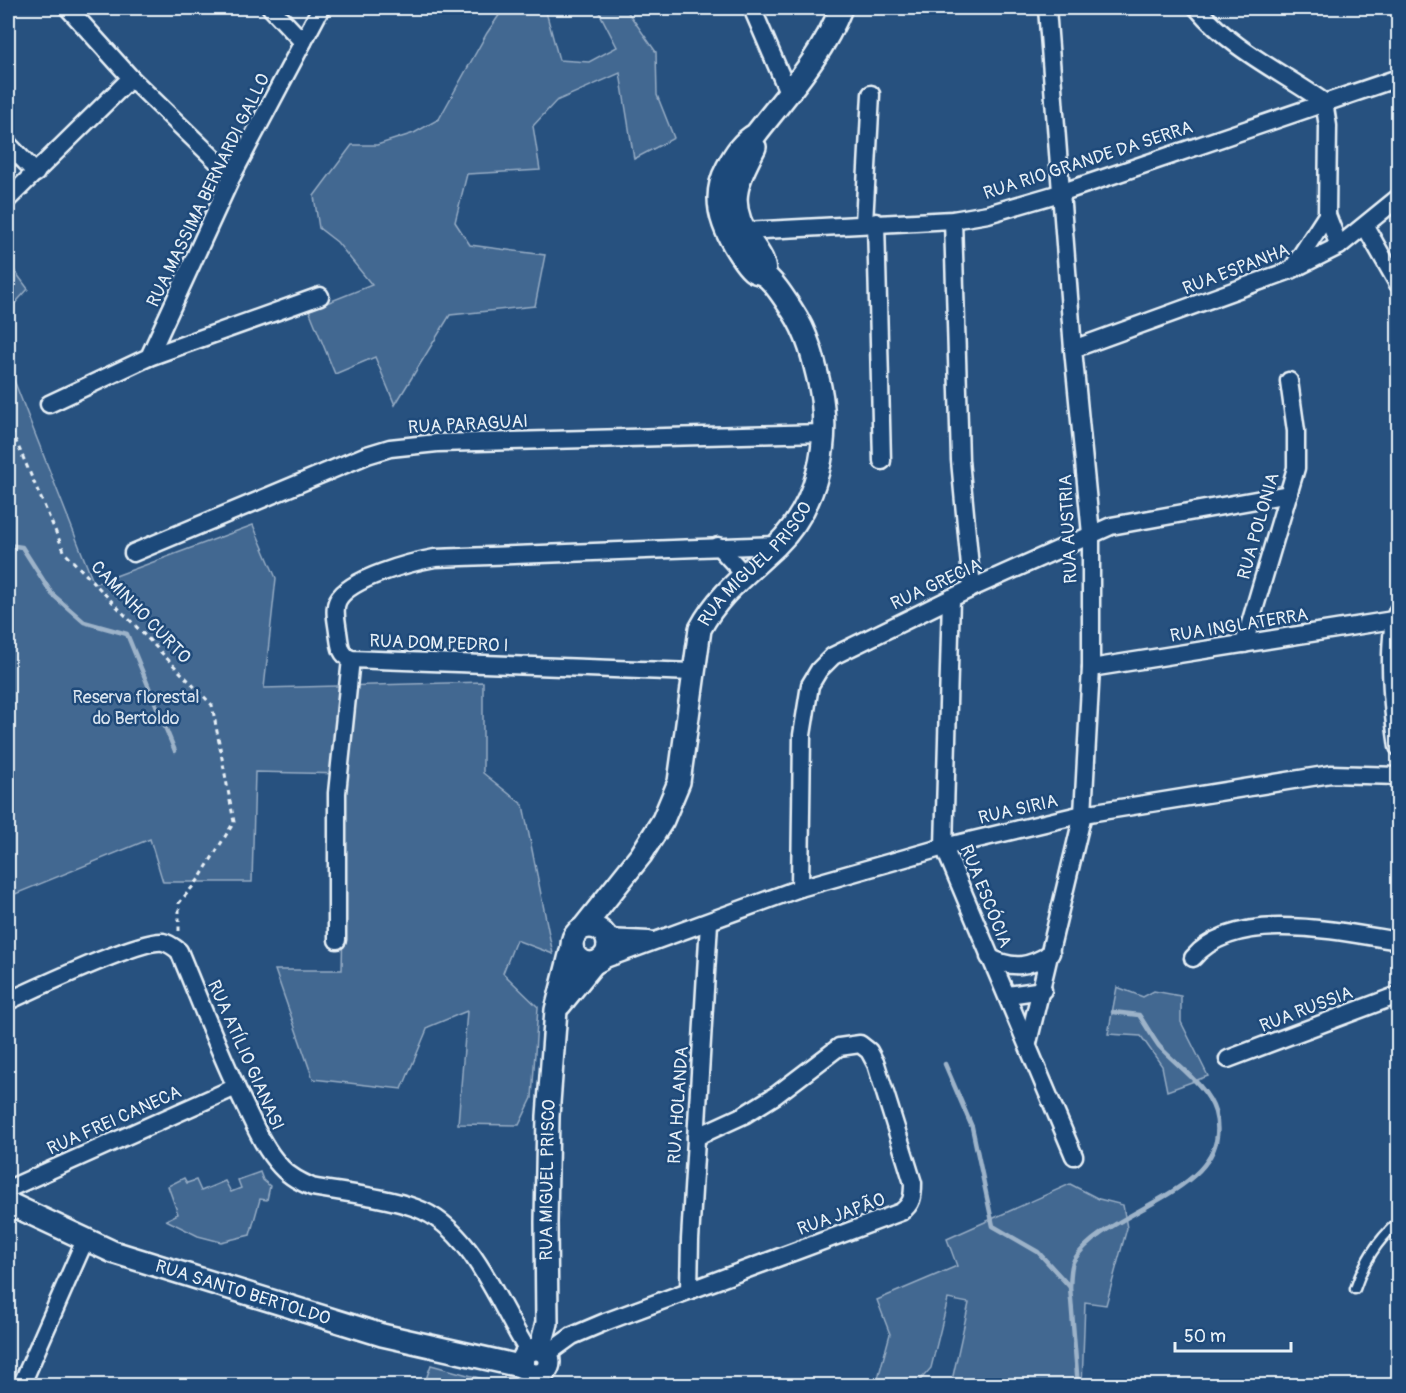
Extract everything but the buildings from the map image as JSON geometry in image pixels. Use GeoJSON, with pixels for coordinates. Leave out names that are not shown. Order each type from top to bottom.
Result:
{"type":"FeatureCollection","features":[{"type":"Feature","properties":{"kind":"street"},"geometry":{"type":"LineString","coordinates":[[68,8],[131,78],[232,176]]}},
{"type":"Feature","properties":{"kind":"street"},"geometry":{"type":"LineString","coordinates":[[271,8],[303,42]]}},
{"type":"Feature","properties":{"kind":"street"},"geometry":{"type":"LineString","coordinates":[[752,8],[789,92]]}},
{"type":"Feature","properties":{"kind":"street","name":"RUA MIGUEL PRISCO"},"geometry":{"type":"LineString","coordinates":[[536,1366],[547,1323],[548,1116],[556,1010],[574,936],[618,886],[663,820],[679,782],[700,629],[710,609],[726,590],[777,545],[798,517],[819,474],[824,433],[820,391],[812,350],[791,309],[765,275],[752,271],[731,241],[720,216],[719,207],[724,174],[745,140],[756,134],[832,32],[841,8]]}},
{"type":"Feature","properties":{"kind":"street","name":"RUA AUSTRIA"},"geometry":{"type":"LineString","coordinates":[[1028,1043],[1043,990],[1083,814],[1091,668],[1091,534],[1060,194],[1047,8]]}},
{"type":"Feature","properties":{"kind":"street"},"geometry":{"type":"LineString","coordinates":[[1197,8],[1227,39],[1250,57],[1324,102],[1328,126],[1327,215],[1339,246]]}},
{"type":"Feature","properties":{"kind":"street","name":"RUA MASSIMA BERNARDI GALLO"},"geometry":{"type":"LineString","coordinates":[[149,357],[232,176],[322,9]]}},
{"type":"Feature","properties":{"kind":"street"},"geometry":{"type":"LineString","coordinates":[[8,199],[131,78]]}},
{"type":"Feature","properties":{"kind":"street","name":"RUA RIO GRANDE DA SERRA"},"geometry":{"type":"LineString","coordinates":[[744,231],[953,220],[1008,210],[1398,78]]}},
{"type":"Feature","properties":{"kind":"street"},"geometry":{"type":"LineString","coordinates":[[871,94],[870,223],[882,461]]}},
{"type":"Feature","properties":{"kind":"street","name":"RUA MIGUEL PRISCO"},"geometry":{"type":"LineString","coordinates":[[756,134],[755,148],[735,191],[738,220],[765,262],[765,275]]}},
{"type":"Feature","properties":{"kind":"street"},"geometry":{"type":"LineString","coordinates":[[8,144],[36,173]]}},
{"type":"Feature","properties":{"kind":"street","name":"RUA ESPANHA"},"geometry":{"type":"LineString","coordinates":[[1073,349],[1291,270],[1339,246],[1398,198]]}},
{"type":"Feature","properties":{"kind":"street"},"geometry":{"type":"LineString","coordinates":[[1291,270],[1327,215]]}},
{"type":"Feature","properties":{"kind":"street"},"geometry":{"type":"LineString","coordinates":[[953,220],[960,460],[972,588]]}},
{"type":"Feature","properties":{"kind":"street"},"geometry":{"type":"LineString","coordinates":[[1365,226],[1398,284]]}},
{"type":"Feature","properties":{"kind":"street"},"geometry":{"type":"LineString","coordinates":[[49,404],[149,357],[320,296]]}},
{"type":"Feature","properties":{"kind":"street","name":"RUA POLONIA"},"geometry":{"type":"LineString","coordinates":[[1244,644],[1296,468],[1296,431],[1289,381]]}},
{"type":"Feature","properties":{"kind":"street","name":"RUA PARAGUAI"},"geometry":{"type":"LineString","coordinates":[[133,553],[300,482],[390,448],[437,443],[824,433]]}},
{"type":"Feature","properties":{"kind":"street","name":"RUA GRECIA"},"geometry":{"type":"LineString","coordinates":[[800,888],[802,735],[810,685],[832,656],[972,588],[1091,534],[1136,520],[1289,494]]}},
{"type":"Feature","properties":{"kind":"street","name":"RUA DOM PEDRO I"},"geometry":{"type":"LineString","coordinates":[[693,672],[351,659],[343,655],[340,648],[335,615],[338,600],[348,589],[414,562],[435,558],[777,545]]}},
{"type":"Feature","properties":{"kind":"street"},"geometry":{"type":"LineString","coordinates":[[717,546],[744,574]]}},
{"type":"Feature","properties":{"kind":"street","name":"RUA ESCÓCIA"},"geometry":{"type":"LineString","coordinates":[[951,598],[944,847],[1074,1156]]}},
{"type":"Feature","properties":{"kind":"street"},"geometry":{"type":"LineString","coordinates":[[1396,615],[1393,690],[1398,747]]}},
{"type":"Feature","properties":{"kind":"street","name":"RUA INGLATERRA"},"geometry":{"type":"LineString","coordinates":[[1091,668],[1244,644],[1396,615]]}},
{"type":"Feature","properties":{"kind":"street"},"geometry":{"type":"LineString","coordinates":[[337,940],[337,793],[351,659]]}},
{"type":"Feature","properties":{"kind":"street","name":"RUA SIRIA"},"geometry":{"type":"LineString","coordinates":[[597,962],[800,888],[944,847],[1083,814],[1331,774],[1398,776]]}},
{"type":"Feature","properties":{"kind":"street","name":"RUA MIGUEL PRISCO"},"geometry":{"type":"LineString","coordinates":[[556,1010],[608,951],[606,936],[618,886]]}},
{"type":"Feature","properties":{"kind":"street","name":"RUA HOLANDA"},"geometry":{"type":"LineString","coordinates":[[689,1290],[709,922]]}},
{"type":"Feature","properties":{"kind":"street"},"geometry":{"type":"LineString","coordinates":[[583,928],[594,927],[606,936]]}},
{"type":"Feature","properties":{"kind":"street"},"geometry":{"type":"LineString","coordinates":[[1193,958],[1203,946],[1217,939],[1268,928],[1325,929],[1398,941]]}},
{"type":"Feature","properties":{"kind":"street","name":"RUA SIRIA"},"geometry":{"type":"LineString","coordinates":[[606,936],[659,940]]}},
{"type":"Feature","properties":{"kind":"street"},"geometry":{"type":"LineString","coordinates":[[8,1001],[135,948],[162,942],[179,951]]}},
{"type":"Feature","properties":{"kind":"street"},"geometry":{"type":"LineString","coordinates":[[572,947],[582,962],[597,962]]}},
{"type":"Feature","properties":{"kind":"street","name":"RUA ATÍLIO GIANASI"},"geometry":{"type":"LineString","coordinates":[[179,951],[236,1087],[270,1154],[297,1180],[312,1187],[416,1208],[439,1219],[454,1232],[471,1254],[536,1366]]}},
{"type":"Feature","properties":{"kind":"street"},"geometry":{"type":"LineString","coordinates":[[989,957],[1003,964],[1023,966],[1051,953]]}},
{"type":"Feature","properties":{"kind":"street"},"geometry":{"type":"LineString","coordinates":[[1008,995],[1043,990]]}},
{"type":"Feature","properties":{"kind":"street","name":"RUA RUSSIA"},"geometry":{"type":"LineString","coordinates":[[1228,1059],[1398,995]]}},
{"type":"Feature","properties":{"kind":"street","name":"RUA JAPÃO"},"geometry":{"type":"LineString","coordinates":[[536,1366],[572,1336],[901,1212],[909,1206],[913,1196],[913,1183],[876,1064],[870,1051],[860,1044],[838,1047],[776,1095],[744,1115],[696,1137]]}},
{"type":"Feature","properties":{"kind":"street","name":"RUA FREI CANECA"},"geometry":{"type":"LineString","coordinates":[[8,1189],[236,1087]]}},
{"type":"Feature","properties":{"kind":"street","name":"RUA SANTO BERTOLDO"},"geometry":{"type":"LineString","coordinates":[[8,1203],[113,1252],[382,1335],[536,1366]]}},
{"type":"Feature","properties":{"kind":"street"},"geometry":{"type":"LineString","coordinates":[[21,1386],[85,1240]]}},
{"type":"Feature","properties":{"kind":"lane"},"geometry":{"type":"LineString","coordinates":[[1354,1290],[1364,1261],[1385,1234],[1398,1222]]}},
{"type":"Feature","properties":{"kind":"path","name":"CAMINHO CURTO"},"geometry":{"type":"LineString","coordinates":[[8,423],[65,553],[212,705],[234,822],[199,879],[179,903],[179,951]]}},
{"type":"Feature","properties":{"kind":"green space"},"geometry":{"type":"Polygon","coordinates":[[[504,8],[545,8],[559,60],[589,62],[617,47],[597,8],[625,8],[656,52],[657,95],[674,138],[634,159],[620,73],[556,101],[533,126],[540,170],[467,174],[455,222],[470,245],[545,255],[535,306],[450,315],[395,405],[375,357],[335,374],[309,310],[372,285],[337,242],[319,228],[314,196],[352,145],[377,145],[414,133],[439,119],[487,33],[504,8]]]}},
{"type":"Feature","properties":{"kind":"green space"},"geometry":{"type":"Polygon","coordinates":[[[8,262],[28,289],[8,311],[8,262]]]}},
{"type":"Feature","properties":{"kind":"green space","name":"Reserva florestal do Bertoldo"},"geometry":{"type":"Polygon","coordinates":[[[8,365],[94,584],[253,525],[276,578],[264,688],[483,682],[483,773],[523,805],[553,954],[516,940],[503,973],[538,1007],[532,1098],[519,1125],[458,1124],[467,1011],[428,1027],[402,1089],[313,1079],[275,970],[342,970],[346,774],[255,772],[252,882],[163,882],[150,839],[8,897],[8,365]]]}},
{"type":"Feature","properties":{"kind":"green space"},"geometry":{"type":"Polygon","coordinates":[[[1117,987],[1143,997],[1154,991],[1181,996],[1181,1022],[1208,1076],[1167,1091],[1162,1066],[1141,1036],[1108,1034],[1117,987]]]}},
{"type":"Feature","properties":{"kind":"green space"},"geometry":{"type":"Polygon","coordinates":[[[260,1172],[263,1180],[270,1186],[267,1200],[260,1199],[250,1235],[221,1242],[198,1236],[166,1220],[178,1214],[168,1186],[184,1178],[187,1183],[196,1180],[201,1191],[225,1181],[231,1192],[241,1188],[238,1180],[260,1172]]]}},
{"type":"Feature","properties":{"kind":"green space"},"geometry":{"type":"Polygon","coordinates":[[[1070,1184],[1099,1199],[1123,1205],[1127,1228],[1106,1305],[1085,1302],[1082,1385],[951,1385],[969,1303],[948,1299],[931,1368],[916,1385],[873,1385],[877,1382],[890,1334],[877,1300],[957,1266],[947,1239],[1070,1184]]]}},
{"type":"Feature","properties":{"kind":"green space"},"geometry":{"type":"Polygon","coordinates":[[[431,1365],[505,1385],[424,1385],[431,1365]]]}},
{"type":"Feature","properties":{"kind":"waterway"},"geometry":{"type":"LineString","coordinates":[[8,545],[22,547],[52,594],[84,622],[127,634],[175,751]]}},
{"type":"Feature","properties":{"kind":"waterway"},"geometry":{"type":"LineString","coordinates":[[1070,1287],[1074,1260],[1091,1241],[1113,1225],[1166,1196],[1189,1180],[1207,1161],[1217,1139],[1215,1112],[1198,1084],[1159,1046],[1139,1015],[1113,1012]]}},
{"type":"Feature","properties":{"kind":"waterway"},"geometry":{"type":"LineString","coordinates":[[945,1064],[972,1127],[993,1226],[1038,1252],[1070,1287],[1078,1386]]}}]}
